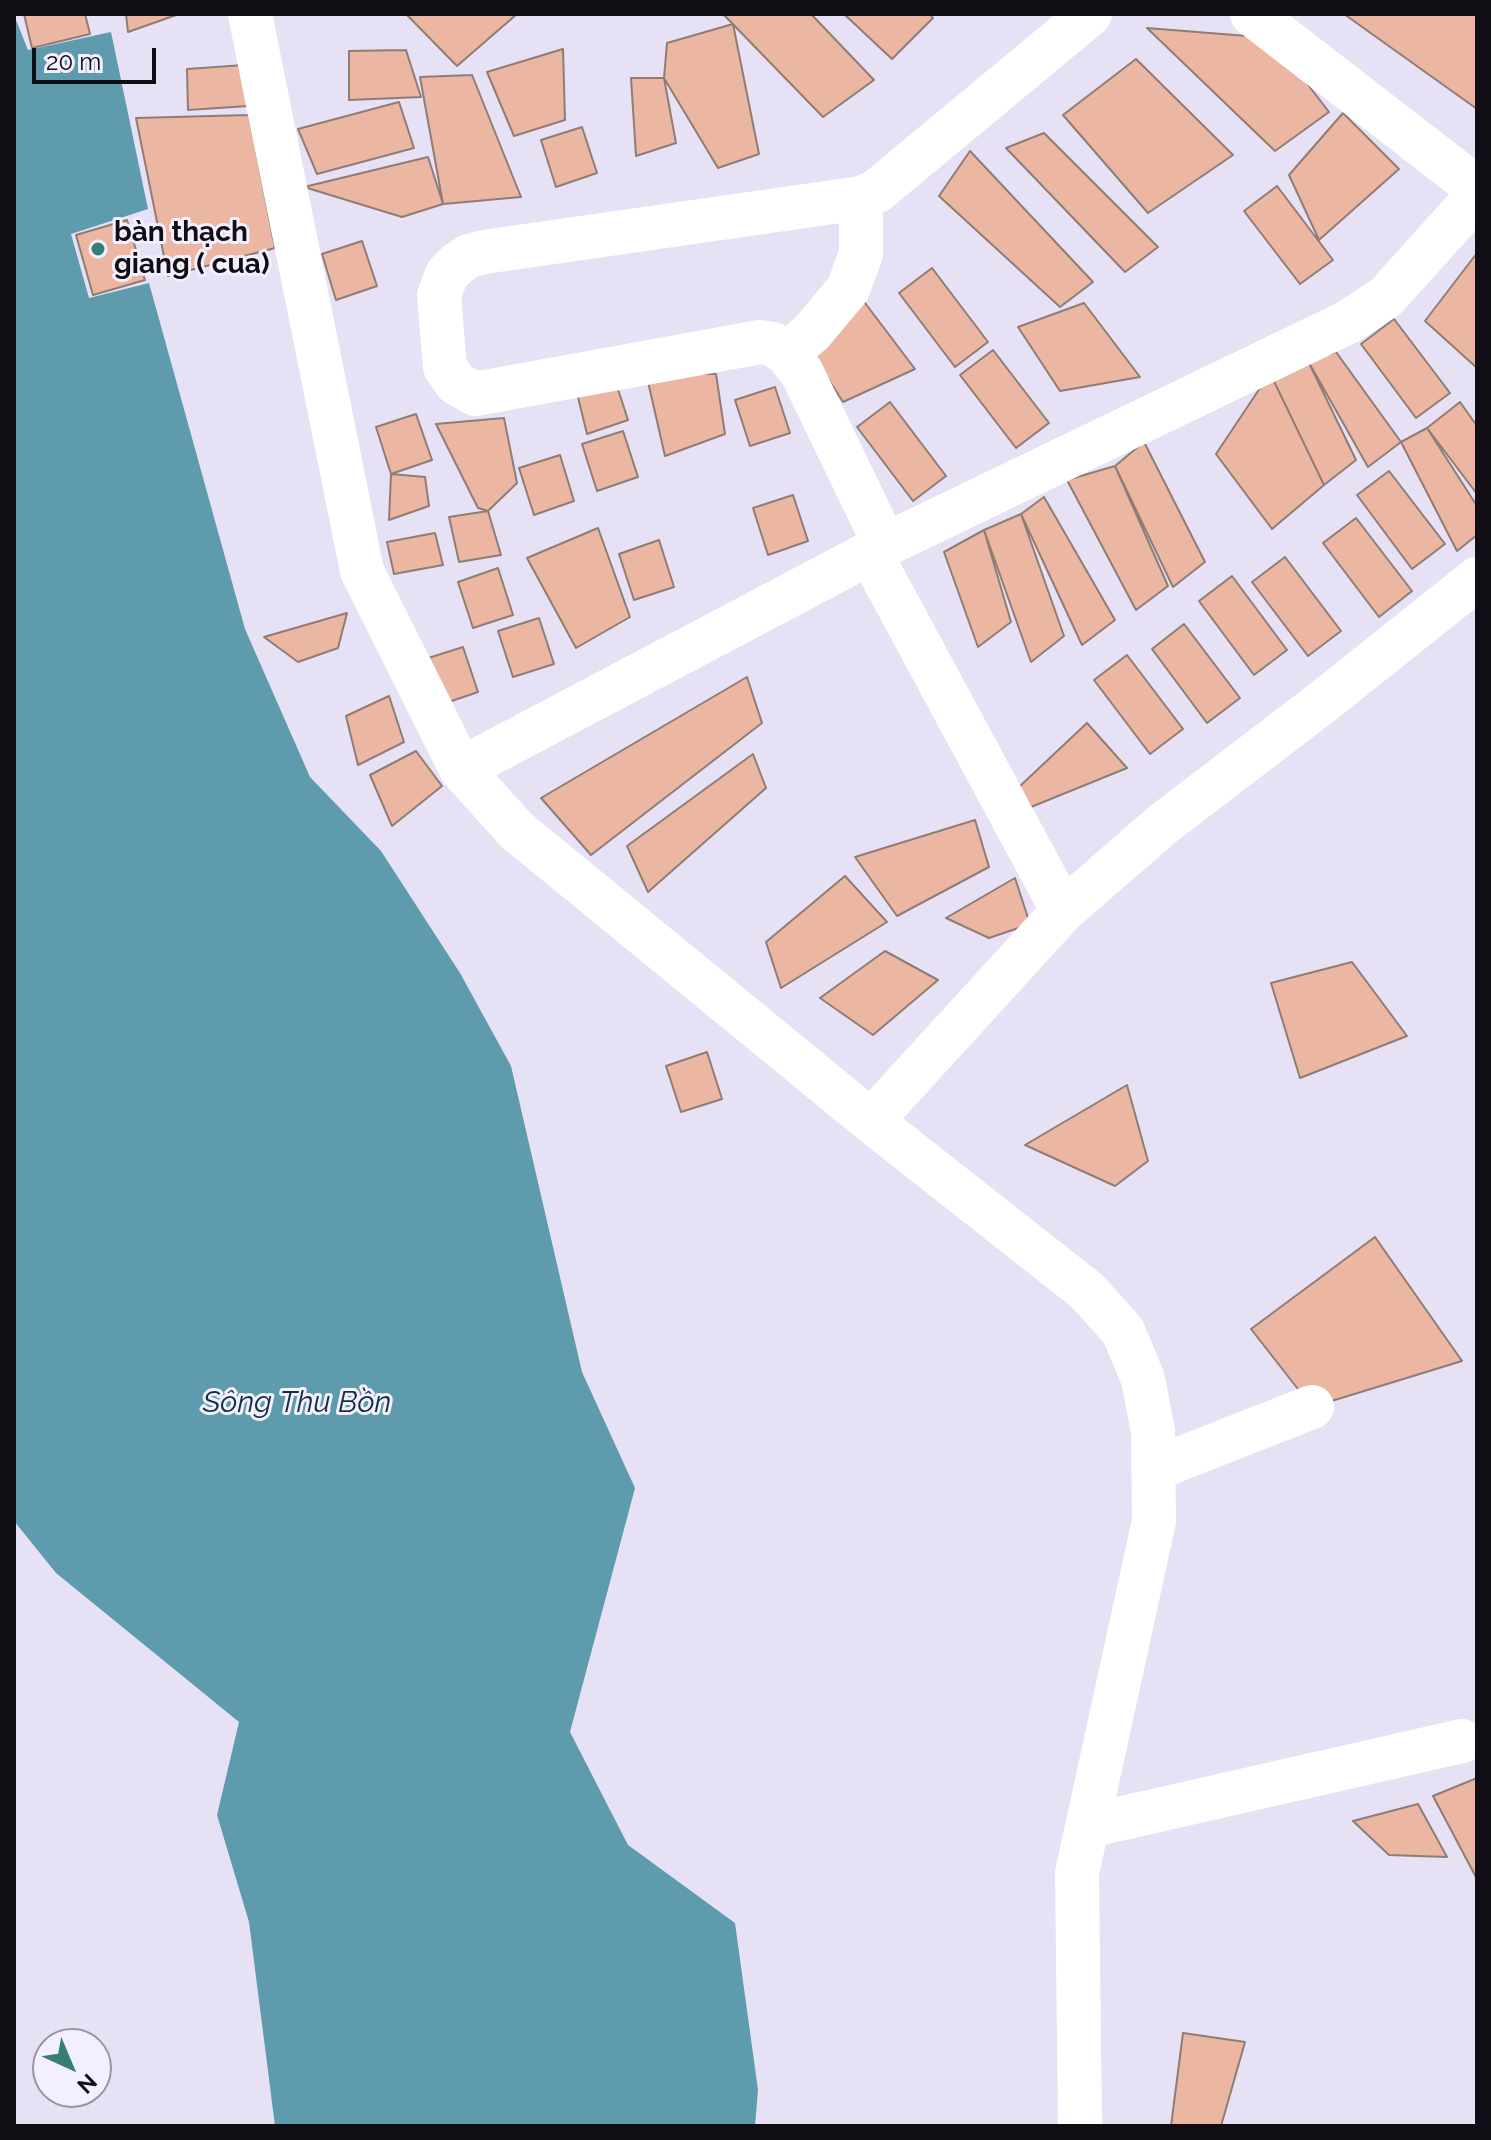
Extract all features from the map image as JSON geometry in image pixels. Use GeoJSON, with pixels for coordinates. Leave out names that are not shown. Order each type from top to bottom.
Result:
{"type":"FeatureCollection","features":[{"type":"Feature","properties":{"kind":"street"},"geometry":{"type":"LineString","coordinates":[[250,14],[362,571],[461,769],[516,830],[871,1121],[1087,1291],[1123,1331],[1143,1379],[1153,1431],[1154,1521],[1077,1873],[1080,2126]]}},
{"type":"Feature","properties":{"kind":"street"},"geometry":{"type":"LineString","coordinates":[[1063,911],[878,549],[802,373],[787,354],[773,344],[760,342],[475,394],[456,383],[445,367],[439,295],[447,274],[457,264],[469,256],[484,252],[861,198],[877,191],[1090,14]]}},
{"type":"Feature","properties":{"kind":"street"},"geometry":{"type":"LineString","coordinates":[[1252,14],[1477,188]]}},
{"type":"Feature","properties":{"kind":"street"},"geometry":{"type":"LineString","coordinates":[[461,769],[878,549],[1348,322],[1386,297],[1477,196]]}},
{"type":"Feature","properties":{"kind":"street"},"geometry":{"type":"LineString","coordinates":[[787,354],[812,332],[848,289],[861,254],[861,198]]}},
{"type":"Feature","properties":{"kind":"street"},"geometry":{"type":"LineString","coordinates":[[871,1121],[1063,911],[1163,824],[1477,579]]}},
{"type":"Feature","properties":{"kind":"street"},"geometry":{"type":"LineString","coordinates":[[1154,1469],[1312,1407]]}},
{"type":"Feature","properties":{"kind":"street"},"geometry":{"type":"LineString","coordinates":[[1088,1826],[1462,1741]]}},
{"type":"Feature","properties":{"kind":"water","name":"Sông Thu Bồn"},"geometry":{"type":"Polygon","coordinates":[[[14,15],[28,50],[111,32],[148,209],[71,234],[89,298],[149,283],[245,629],[310,777],[381,851],[460,973],[511,1066],[582,1372],[635,1488],[570,1732],[628,1845],[735,1923],[758,2090],[755,2126],[275,2126],[249,1922],[217,1815],[239,1722],[56,1573],[14,1521],[14,15]]]}},
{"type":"Feature","properties":{"kind":"building"},"geometry":{"type":"Polygon","coordinates":[[[24,14],[85,14],[90,34],[32,48],[24,14]]]}},
{"type":"Feature","properties":{"kind":"building"},"geometry":{"type":"Polygon","coordinates":[[[126,14],[179,14],[128,32],[126,14]]]}},
{"type":"Feature","properties":{"kind":"building"},"geometry":{"type":"Polygon","coordinates":[[[406,14],[517,14],[457,66],[406,14]]]}},
{"type":"Feature","properties":{"kind":"building"},"geometry":{"type":"Polygon","coordinates":[[[723,14],[811,14],[874,80],[823,117],[723,14]]]}},
{"type":"Feature","properties":{"kind":"building"},"geometry":{"type":"Polygon","coordinates":[[[844,14],[930,14],[933,18],[892,59],[844,14]]]}},
{"type":"Feature","properties":{"kind":"building"},"geometry":{"type":"Polygon","coordinates":[[[1344,14],[1477,14],[1477,109],[1344,14]]]}},
{"type":"Feature","properties":{"kind":"building"},"geometry":{"type":"Polygon","coordinates":[[[733,24],[759,154],[718,168],[664,78],[667,43],[733,24]]]}},
{"type":"Feature","properties":{"kind":"building"},"geometry":{"type":"Polygon","coordinates":[[[1147,28],[1272,38],[1329,112],[1275,151],[1147,28]]]}},
{"type":"Feature","properties":{"kind":"building"},"geometry":{"type":"Polygon","coordinates":[[[563,49],[565,120],[514,136],[487,72],[563,49]]]}},
{"type":"Feature","properties":{"kind":"building"},"geometry":{"type":"Polygon","coordinates":[[[406,50],[421,97],[349,100],[349,51],[406,50]]]}},
{"type":"Feature","properties":{"kind":"building"},"geometry":{"type":"Polygon","coordinates":[[[1136,59],[1233,155],[1148,213],[1063,115],[1136,59]]]}},
{"type":"Feature","properties":{"kind":"building"},"geometry":{"type":"Polygon","coordinates":[[[244,65],[248,106],[188,110],[187,69],[244,65]]]}},
{"type":"Feature","properties":{"kind":"building"},"geometry":{"type":"Polygon","coordinates":[[[472,75],[521,197],[443,204],[420,77],[472,75]]]}},
{"type":"Feature","properties":{"kind":"building"},"geometry":{"type":"Polygon","coordinates":[[[631,78],[664,78],[676,143],[636,156],[631,78]]]}},
{"type":"Feature","properties":{"kind":"building"},"geometry":{"type":"Polygon","coordinates":[[[399,102],[414,148],[317,174],[298,129],[399,102]]]}},
{"type":"Feature","properties":{"kind":"building"},"geometry":{"type":"Polygon","coordinates":[[[1343,113],[1399,169],[1319,240],[1289,175],[1343,113]]]}},
{"type":"Feature","properties":{"kind":"building"},"geometry":{"type":"Polygon","coordinates":[[[249,115],[275,248],[168,276],[136,118],[249,115]]]}},
{"type":"Feature","properties":{"kind":"building"},"geometry":{"type":"Polygon","coordinates":[[[582,127],[597,173],[556,187],[541,140],[582,127]]]}},
{"type":"Feature","properties":{"kind":"building"},"geometry":{"type":"Polygon","coordinates":[[[1044,133],[1158,247],[1125,272],[1006,148],[1044,133]]]}},
{"type":"Feature","properties":{"kind":"building"},"geometry":{"type":"Polygon","coordinates":[[[970,151],[1093,282],[1060,307],[939,196],[970,151]]]}},
{"type":"Feature","properties":{"kind":"building"},"geometry":{"type":"Polygon","coordinates":[[[428,157],[443,204],[402,217],[304,187],[428,157]]]}},
{"type":"Feature","properties":{"kind":"building"},"geometry":{"type":"Polygon","coordinates":[[[1277,186],[1333,260],[1300,284],[1244,211],[1277,186]]]}},
{"type":"Feature","properties":{"kind":"building"},"geometry":{"type":"Polygon","coordinates":[[[127,220],[145,280],[93,295],[76,235],[127,220]]]}},
{"type":"Feature","properties":{"kind":"building"},"geometry":{"type":"Polygon","coordinates":[[[362,241],[377,286],[336,300],[322,254],[362,241]]]}},
{"type":"Feature","properties":{"kind":"building"},"geometry":{"type":"Polygon","coordinates":[[[1477,253],[1477,368],[1425,321],[1477,253]]]}},
{"type":"Feature","properties":{"kind":"building"},"geometry":{"type":"Polygon","coordinates":[[[932,268],[988,342],[955,367],[899,293],[932,268]]]}},
{"type":"Feature","properties":{"kind":"building"},"geometry":{"type":"Polygon","coordinates":[[[859,295],[915,369],[843,402],[813,355],[859,295]]]}},
{"type":"Feature","properties":{"kind":"building"},"geometry":{"type":"Polygon","coordinates":[[[1084,303],[1140,377],[1060,391],[1018,327],[1084,303]]]}},
{"type":"Feature","properties":{"kind":"building"},"geometry":{"type":"Polygon","coordinates":[[[1394,319],[1450,393],[1416,418],[1361,344],[1394,319]]]}},
{"type":"Feature","properties":{"kind":"building"},"geometry":{"type":"Polygon","coordinates":[[[993,350],[1049,423],[1016,448],[960,375],[993,350]]]}},
{"type":"Feature","properties":{"kind":"building"},"geometry":{"type":"Polygon","coordinates":[[[1336,352],[1401,442],[1368,467],[1308,361],[1336,352]]]}},
{"type":"Feature","properties":{"kind":"building"},"geometry":{"type":"Polygon","coordinates":[[[1308,361],[1356,460],[1324,485],[1270,373],[1308,361]]]}},
{"type":"Feature","properties":{"kind":"building"},"geometry":{"type":"Polygon","coordinates":[[[646,373],[716,374],[725,434],[665,456],[646,373]]]}},
{"type":"Feature","properties":{"kind":"building"},"geometry":{"type":"Polygon","coordinates":[[[1270,373],[1324,485],[1272,529],[1216,454],[1270,373]]]}},
{"type":"Feature","properties":{"kind":"building"},"geometry":{"type":"Polygon","coordinates":[[[613,374],[628,420],[587,434],[576,389],[613,374]]]}},
{"type":"Feature","properties":{"kind":"building"},"geometry":{"type":"Polygon","coordinates":[[[775,387],[790,433],[750,446],[735,400],[775,387]]]}},
{"type":"Feature","properties":{"kind":"building"},"geometry":{"type":"Polygon","coordinates":[[[890,402],[946,476],[913,501],[857,427],[890,402]]]}},
{"type":"Feature","properties":{"kind":"building"},"geometry":{"type":"Polygon","coordinates":[[[1460,402],[1477,426],[1477,494],[1427,428],[1460,402]]]}},
{"type":"Feature","properties":{"kind":"building"},"geometry":{"type":"Polygon","coordinates":[[[416,414],[432,460],[391,474],[376,427],[416,414]]]}},
{"type":"Feature","properties":{"kind":"building"},"geometry":{"type":"Polygon","coordinates":[[[504,418],[517,483],[488,511],[478,508],[436,424],[504,418]]]}},
{"type":"Feature","properties":{"kind":"building"},"geometry":{"type":"Polygon","coordinates":[[[1427,428],[1477,506],[1477,535],[1457,551],[1401,442],[1427,428]]]}},
{"type":"Feature","properties":{"kind":"building"},"geometry":{"type":"Polygon","coordinates":[[[623,431],[638,477],[597,491],[582,444],[623,431]]]}},
{"type":"Feature","properties":{"kind":"building"},"geometry":{"type":"Polygon","coordinates":[[[1144,442],[1205,562],[1173,587],[1115,466],[1144,442]]]}},
{"type":"Feature","properties":{"kind":"building"},"geometry":{"type":"Polygon","coordinates":[[[560,455],[574,501],[534,515],[519,468],[560,455]]]}},
{"type":"Feature","properties":{"kind":"building"},"geometry":{"type":"Polygon","coordinates":[[[1115,466],[1168,586],[1136,610],[1067,480],[1115,466]]]}},
{"type":"Feature","properties":{"kind":"building"},"geometry":{"type":"Polygon","coordinates":[[[1389,471],[1445,544],[1412,569],[1357,495],[1389,471]]]}},
{"type":"Feature","properties":{"kind":"building"},"geometry":{"type":"Polygon","coordinates":[[[391,474],[425,477],[429,506],[389,520],[391,474]]]}},
{"type":"Feature","properties":{"kind":"building"},"geometry":{"type":"Polygon","coordinates":[[[793,495],[808,541],[768,555],[753,508],[793,495]]]}},
{"type":"Feature","properties":{"kind":"building"},"geometry":{"type":"Polygon","coordinates":[[[1044,497],[1115,620],[1082,645],[1021,514],[1044,497]]]}},
{"type":"Feature","properties":{"kind":"building"},"geometry":{"type":"Polygon","coordinates":[[[488,511],[501,555],[459,562],[449,517],[488,511]]]}},
{"type":"Feature","properties":{"kind":"building"},"geometry":{"type":"Polygon","coordinates":[[[1021,514],[1064,636],[1031,662],[984,530],[1021,514]]]}},
{"type":"Feature","properties":{"kind":"building"},"geometry":{"type":"Polygon","coordinates":[[[1356,518],[1412,591],[1379,617],[1323,543],[1356,518]]]}},
{"type":"Feature","properties":{"kind":"building"},"geometry":{"type":"Polygon","coordinates":[[[598,528],[630,617],[576,648],[527,558],[598,528]]]}},
{"type":"Feature","properties":{"kind":"building"},"geometry":{"type":"Polygon","coordinates":[[[984,530],[1011,622],[978,647],[944,552],[984,530]]]}},
{"type":"Feature","properties":{"kind":"building"},"geometry":{"type":"Polygon","coordinates":[[[435,533],[443,565],[394,574],[387,542],[435,533]]]}},
{"type":"Feature","properties":{"kind":"building"},"geometry":{"type":"Polygon","coordinates":[[[659,540],[674,587],[634,600],[619,554],[659,540]]]}},
{"type":"Feature","properties":{"kind":"building"},"geometry":{"type":"Polygon","coordinates":[[[1285,557],[1341,631],[1308,656],[1252,582],[1285,557]]]}},
{"type":"Feature","properties":{"kind":"building"},"geometry":{"type":"Polygon","coordinates":[[[498,568],[513,615],[473,628],[458,582],[498,568]]]}},
{"type":"Feature","properties":{"kind":"building"},"geometry":{"type":"Polygon","coordinates":[[[1232,576],[1287,650],[1254,675],[1199,601],[1232,576]]]}},
{"type":"Feature","properties":{"kind":"building"},"geometry":{"type":"Polygon","coordinates":[[[347,613],[338,648],[298,662],[264,637],[347,613]]]}},
{"type":"Feature","properties":{"kind":"building"},"geometry":{"type":"Polygon","coordinates":[[[539,618],[554,664],[513,677],[498,631],[539,618]]]}},
{"type":"Feature","properties":{"kind":"building"},"geometry":{"type":"Polygon","coordinates":[[[1184,624],[1240,698],[1207,723],[1152,649],[1184,624]]]}},
{"type":"Feature","properties":{"kind":"building"},"geometry":{"type":"Polygon","coordinates":[[[463,647],[478,692],[437,706],[422,660],[463,647]]]}},
{"type":"Feature","properties":{"kind":"building"},"geometry":{"type":"Polygon","coordinates":[[[1127,655],[1183,729],[1150,754],[1094,680],[1127,655]]]}},
{"type":"Feature","properties":{"kind":"building"},"geometry":{"type":"Polygon","coordinates":[[[747,677],[762,723],[591,855],[541,798],[747,677]]]}},
{"type":"Feature","properties":{"kind":"building"},"geometry":{"type":"Polygon","coordinates":[[[389,696],[404,742],[358,765],[346,716],[389,696]]]}},
{"type":"Feature","properties":{"kind":"building"},"geometry":{"type":"Polygon","coordinates":[[[1087,723],[1127,768],[1031,807],[1019,787],[1087,723]]]}},
{"type":"Feature","properties":{"kind":"building"},"geometry":{"type":"Polygon","coordinates":[[[416,751],[442,786],[392,826],[370,775],[416,751]]]}},
{"type":"Feature","properties":{"kind":"building"},"geometry":{"type":"Polygon","coordinates":[[[753,754],[766,788],[648,892],[627,846],[753,754]]]}},
{"type":"Feature","properties":{"kind":"building"},"geometry":{"type":"Polygon","coordinates":[[[975,820],[989,867],[897,916],[855,857],[975,820]]]}},
{"type":"Feature","properties":{"kind":"building"},"geometry":{"type":"Polygon","coordinates":[[[845,876],[887,922],[781,988],[766,942],[845,876]]]}},
{"type":"Feature","properties":{"kind":"building"},"geometry":{"type":"Polygon","coordinates":[[[1015,878],[1030,924],[989,938],[946,918],[1015,878]]]}},
{"type":"Feature","properties":{"kind":"building"},"geometry":{"type":"Polygon","coordinates":[[[885,951],[938,980],[873,1035],[820,998],[885,951]]]}},
{"type":"Feature","properties":{"kind":"building"},"geometry":{"type":"Polygon","coordinates":[[[1352,962],[1407,1036],[1300,1078],[1271,983],[1352,962]]]}},
{"type":"Feature","properties":{"kind":"building"},"geometry":{"type":"Polygon","coordinates":[[[707,1052],[722,1099],[681,1112],[666,1066],[707,1052]]]}},
{"type":"Feature","properties":{"kind":"building"},"geometry":{"type":"Polygon","coordinates":[[[1127,1085],[1148,1161],[1115,1186],[1025,1145],[1127,1085]]]}},
{"type":"Feature","properties":{"kind":"building"},"geometry":{"type":"Polygon","coordinates":[[[1375,1237],[1462,1361],[1312,1407],[1251,1329],[1375,1237]]]}},
{"type":"Feature","properties":{"kind":"building"},"geometry":{"type":"Polygon","coordinates":[[[1477,1778],[1477,1879],[1433,1796],[1477,1778]]]}},
{"type":"Feature","properties":{"kind":"building"},"geometry":{"type":"Polygon","coordinates":[[[1418,1804],[1447,1857],[1389,1855],[1353,1821],[1418,1804]]]}},
{"type":"Feature","properties":{"kind":"building"},"geometry":{"type":"Polygon","coordinates":[[[1183,2033],[1245,2042],[1221,2126],[1171,2126],[1183,2033]]]}},
{"type":"Feature","properties":{"kind":"place","name":"bàn thạch giang ( cua)"},"geometry":{"type":"Point","coordinates":[98,249]}}]}
